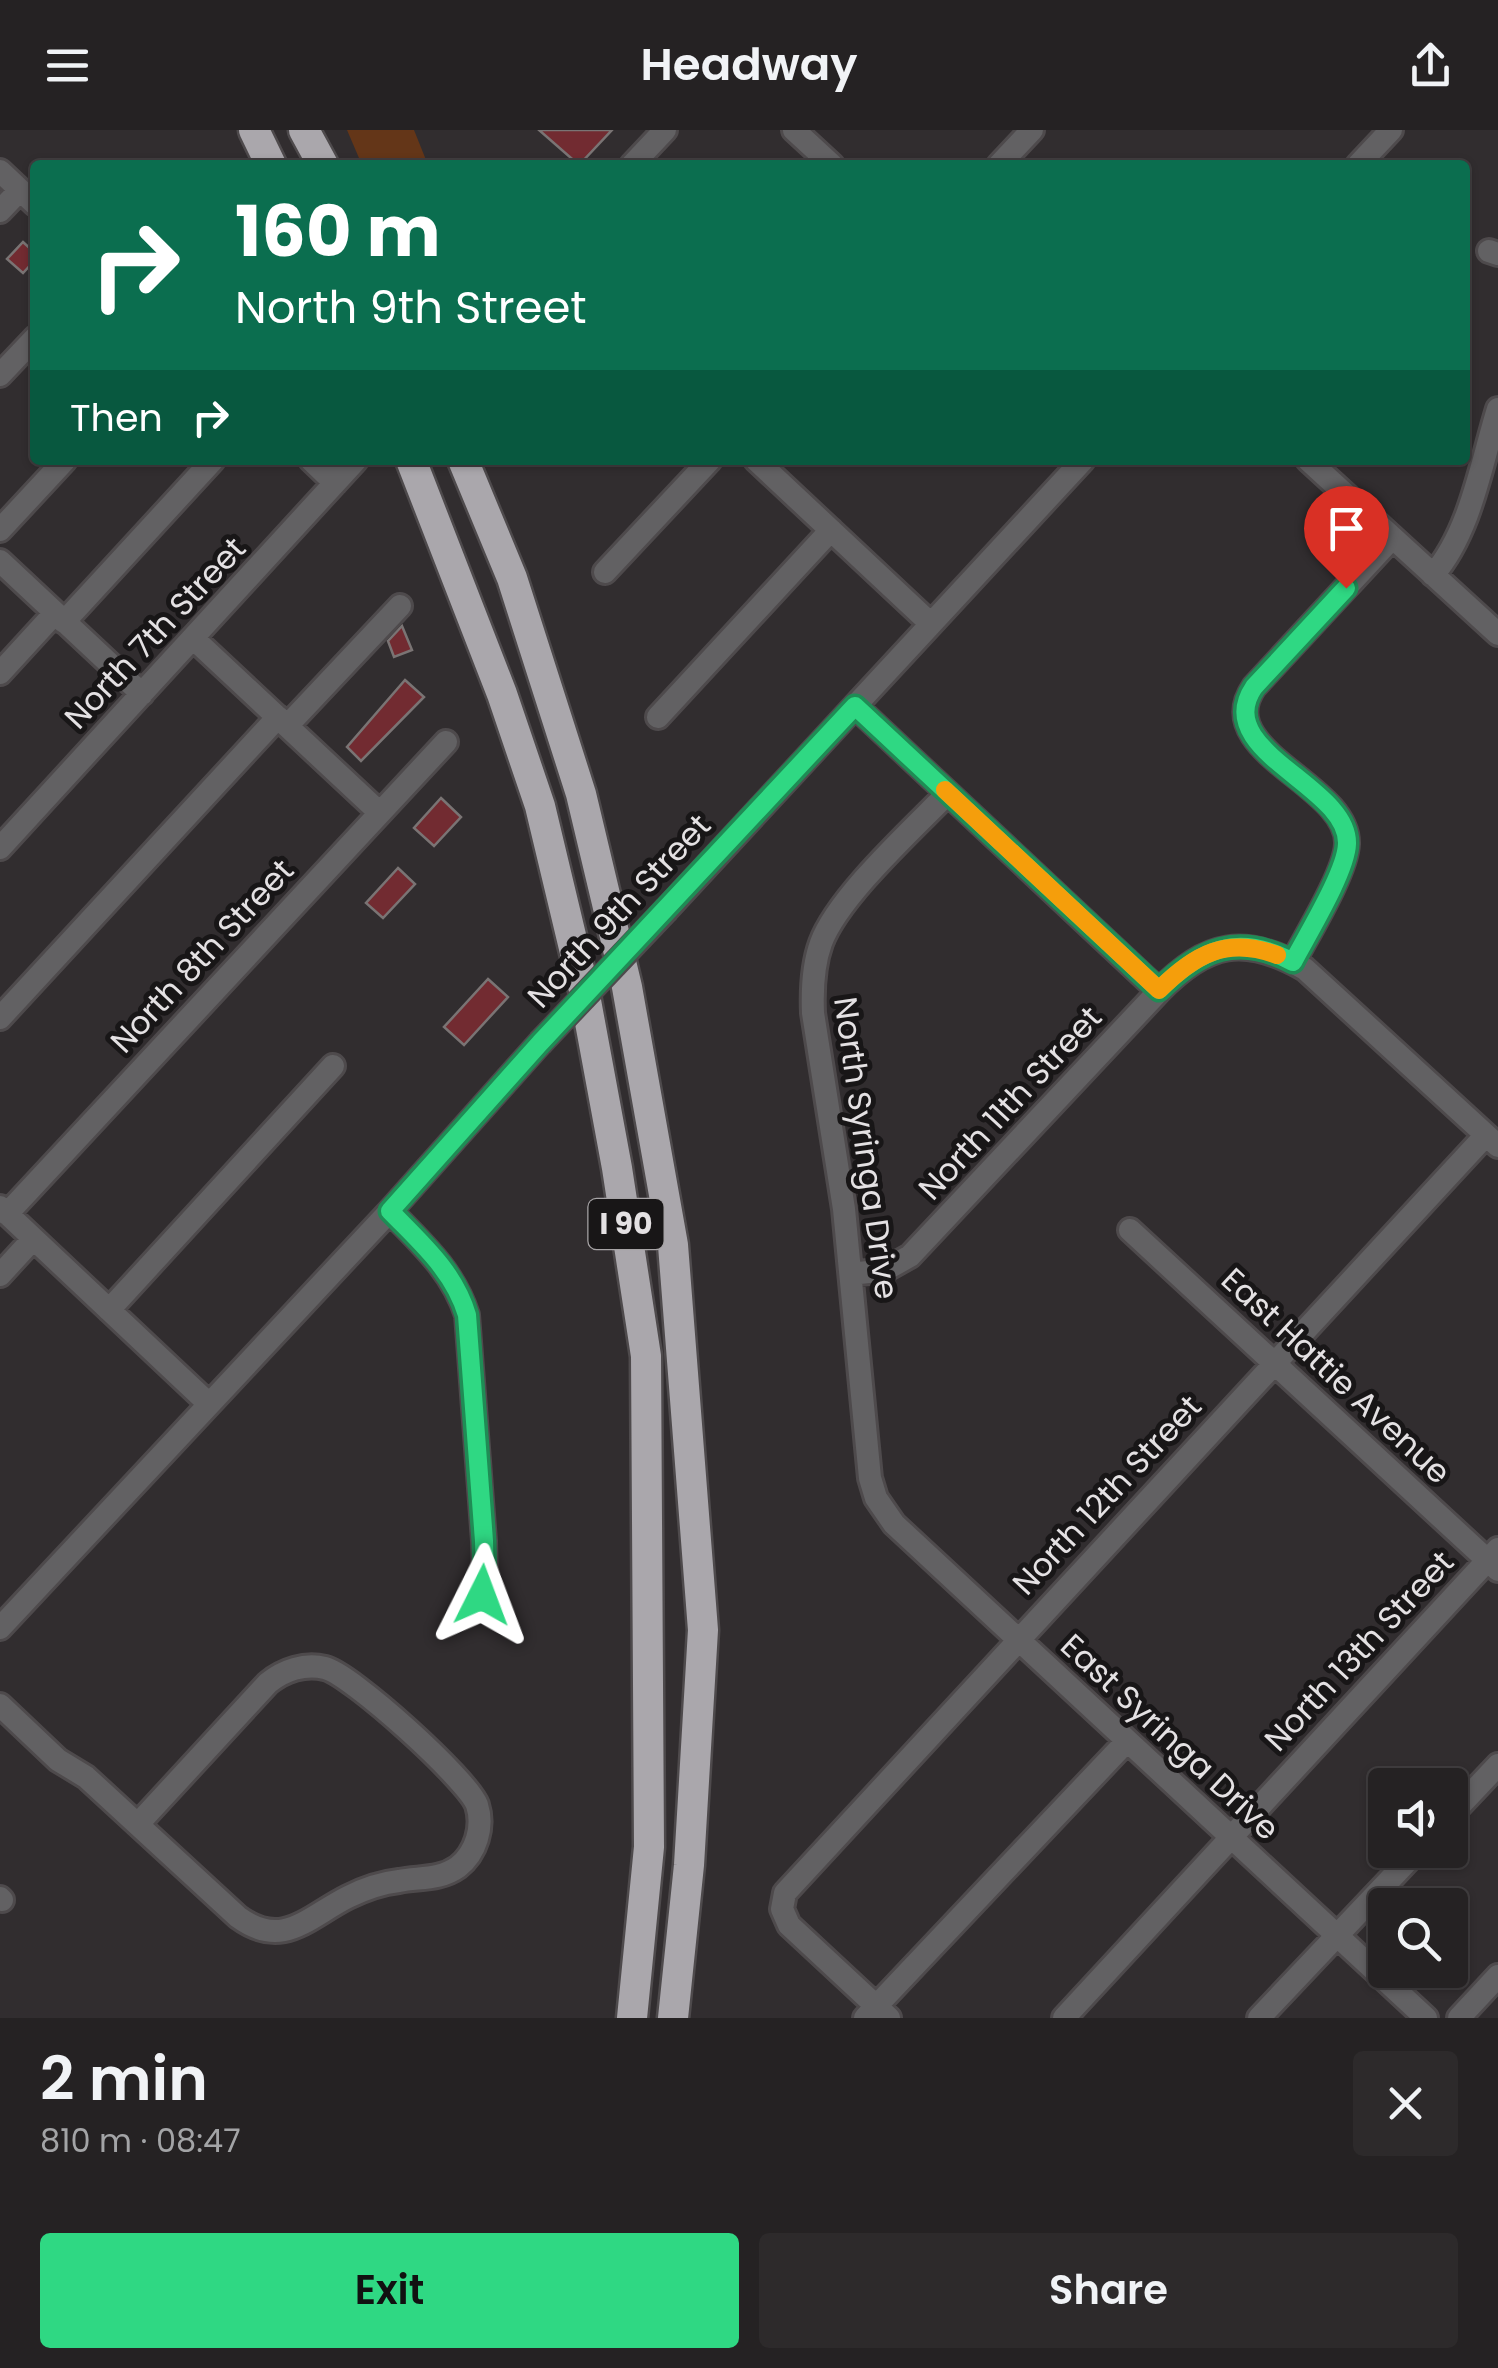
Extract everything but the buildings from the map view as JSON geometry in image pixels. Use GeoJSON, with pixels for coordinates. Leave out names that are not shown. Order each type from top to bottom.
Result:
{"type":"FeatureCollection","features":[{"type":"Feature","properties":{"kind":"highway"},"geometry":{"type":"LineString","coordinates":[[254,130],[269,160]]}},
{"type":"Feature","properties":{"kind":"highway"},"geometry":{"type":"LineString","coordinates":[[304,130],[320,160]]}},
{"type":"Feature","properties":{"kind":"highway"},"geometry":{"type":"LineString","coordinates":[[324,130],[333,160]]}},
{"type":"Feature","properties":{"kind":"highway","name":"I 90"},"geometry":{"type":"LineString","coordinates":[[414,465],[502,694],[540,806],[584,990],[618,1168],[646,1356],[649,1847],[632,2018]]}},
{"type":"Feature","properties":{"kind":"highway","name":"I 90"},"geometry":{"type":"LineString","coordinates":[[465,465],[512,578],[581,794],[627,987],[673,1245],[704,1630],[689,1865],[673,2018]]}},
{"type":"Feature","properties":{"kind":"street"},"geometry":{"type":"LineString","coordinates":[[637,160],[664,130]]}},
{"type":"Feature","properties":{"kind":"street"},"geometry":{"type":"LineString","coordinates":[[794,130],[827,160]]}},
{"type":"Feature","properties":{"kind":"street"},"geometry":{"type":"LineString","coordinates":[[1005,160],[1032,130]]}},
{"type":"Feature","properties":{"kind":"street"},"geometry":{"type":"LineString","coordinates":[[1363,160],[1391,130]]}},
{"type":"Feature","properties":{"kind":"street"},"geometry":{"type":"LineString","coordinates":[[0,171],[27,197],[0,211]]}},
{"type":"Feature","properties":{"kind":"street"},"geometry":{"type":"LineString","coordinates":[[0,375],[30,343]]}},
{"type":"Feature","properties":{"kind":"street"},"geometry":{"type":"LineString","coordinates":[[1433,575],[1449,557],[1460,534],[1498,409]]}},
{"type":"Feature","properties":{"kind":"street"},"geometry":{"type":"LineString","coordinates":[[0,530],[60,465]]}},
{"type":"Feature","properties":{"kind":"street"},"geometry":{"type":"LineString","coordinates":[[0,673],[207,465]]}},
{"type":"Feature","properties":{"kind":"street"},"geometry":{"type":"LineString","coordinates":[[316,465],[335,483]]}},
{"type":"Feature","properties":{"kind":"street","name":"North 7th Street"},"geometry":{"type":"LineString","coordinates":[[0,848],[351,465]]}},
{"type":"Feature","properties":{"kind":"street"},"geometry":{"type":"LineString","coordinates":[[604,572],[705,465]]}},
{"type":"Feature","properties":{"kind":"street"},"geometry":{"type":"LineString","coordinates":[[761,465],[931,624]]}},
{"type":"Feature","properties":{"kind":"street","name":"North 9th Street"},"geometry":{"type":"LineString","coordinates":[[0,1628],[1078,465]]}},
{"type":"Feature","properties":{"kind":"street"},"geometry":{"type":"LineString","coordinates":[[1313,465],[1498,634]]}},
{"type":"Feature","properties":{"kind":"street"},"geometry":{"type":"LineString","coordinates":[[658,717],[831,530]]}},
{"type":"Feature","properties":{"kind":"street"},"geometry":{"type":"LineString","coordinates":[[1293,962],[1346,854],[1346,834],[1328,807],[1250,733],[1244,706],[1254,687],[1392,538]]}},
{"type":"Feature","properties":{"kind":"street"},"geometry":{"type":"LineString","coordinates":[[2,566],[142,694]]}},
{"type":"Feature","properties":{"kind":"street"},"geometry":{"type":"LineString","coordinates":[[0,1018],[282,721],[400,606]]}},
{"type":"Feature","properties":{"kind":"street"},"geometry":{"type":"LineString","coordinates":[[194,639],[380,813]]}},
{"type":"Feature","properties":{"kind":"street"},"geometry":{"type":"LineString","coordinates":[[855,706],[1159,990]]}},
{"type":"Feature","properties":{"kind":"street","name":"North 8th Street"},"geometry":{"type":"LineString","coordinates":[[4,1210],[446,742]]}},
{"type":"Feature","properties":{"kind":"street","name":"North Syringa Drive"},"geometry":{"type":"LineString","coordinates":[[876,1498],[868,1456],[852,1274],[813,1012],[815,964],[834,916],[948,793]]}},
{"type":"Feature","properties":{"kind":"street","name":"North 11th Street"},"geometry":{"type":"LineString","coordinates":[[852,1274],[885,1270],[910,1256],[1159,990],[1181,968],[1212,952],[1248,946],[1293,962],[1337,996],[1492,1140]]}},
{"type":"Feature","properties":{"kind":"street"},"geometry":{"type":"LineString","coordinates":[[109,1310],[332,1066]]}},
{"type":"Feature","properties":{"kind":"street","name":"North 12th Street"},"geometry":{"type":"LineString","coordinates":[[877,2014],[789,1925],[782,1904],[786,1893],[1275,1362],[1492,1140]]}},
{"type":"Feature","properties":{"kind":"street"},"geometry":{"type":"LineString","coordinates":[[4,1210],[209,1404]]}},
{"type":"Feature","properties":{"kind":"street"},"geometry":{"type":"LineString","coordinates":[[390,1211],[440,1262],[463,1300],[467,1315],[484,1541],[485,1579],[476,1606]]}},
{"type":"Feature","properties":{"kind":"street","name":"East Hattie Avenue"},"geometry":{"type":"LineString","coordinates":[[1130,1230],[1495,1560]]}},
{"type":"Feature","properties":{"kind":"street"},"geometry":{"type":"LineString","coordinates":[[0,1275],[33,1238]]}},
{"type":"Feature","properties":{"kind":"street","name":"East Syringa Drive"},"geometry":{"type":"LineString","coordinates":[[876,1498],[894,1524],[1426,2018]]}},
{"type":"Feature","properties":{"kind":"street","name":"North 13th Street"},"geometry":{"type":"LineString","coordinates":[[1064,2018],[1495,1560]]}},
{"type":"Feature","properties":{"kind":"street"},"geometry":{"type":"LineString","coordinates":[[0,1705],[58,1760],[86,1777],[238,1917],[256,1928],[292,1929],[364,1890],[395,1881],[436,1878],[470,1855],[479,1832],[478,1807],[454,1774],[351,1679],[309,1666],[290,1670],[268,1683],[138,1824]]}},
{"type":"Feature","properties":{"kind":"street"},"geometry":{"type":"LineString","coordinates":[[877,2014],[1127,1741]]}},
{"type":"Feature","properties":{"kind":"street"},"geometry":{"type":"LineString","coordinates":[[1468,1797],[1498,1765]]}},
{"type":"Feature","properties":{"kind":"street"},"geometry":{"type":"LineString","coordinates":[[1259,2018],[1401,1868]]}},
{"type":"Feature","properties":{"kind":"street"},"geometry":{"type":"LineString","coordinates":[[1459,2018],[1498,1976]]}},
{"type":"Feature","properties":{"kind":"shaded area"},"geometry":{"type":"Polygon","coordinates":[[[347,130],[414,130],[426,160],[360,160],[347,130]]]}},
{"type":"Feature","properties":{"kind":"slow traffic"},"geometry":{"type":"LineString","coordinates":[[945,790],[1159,990],[1181,968],[1212,952],[1248,946],[1277,955]]}},
{"type":"Feature","properties":{"kind":"route"},"geometry":{"type":"LineString","coordinates":[[482,1595],[484,1541],[467,1315],[463,1300],[440,1262],[390,1211],[540,1043],[855,706],[1159,990],[1181,968],[1212,952],[1248,946],[1293,962],[1346,854],[1346,834],[1337,816],[1250,733],[1244,706],[1254,687],[1346,588]]}}]}
